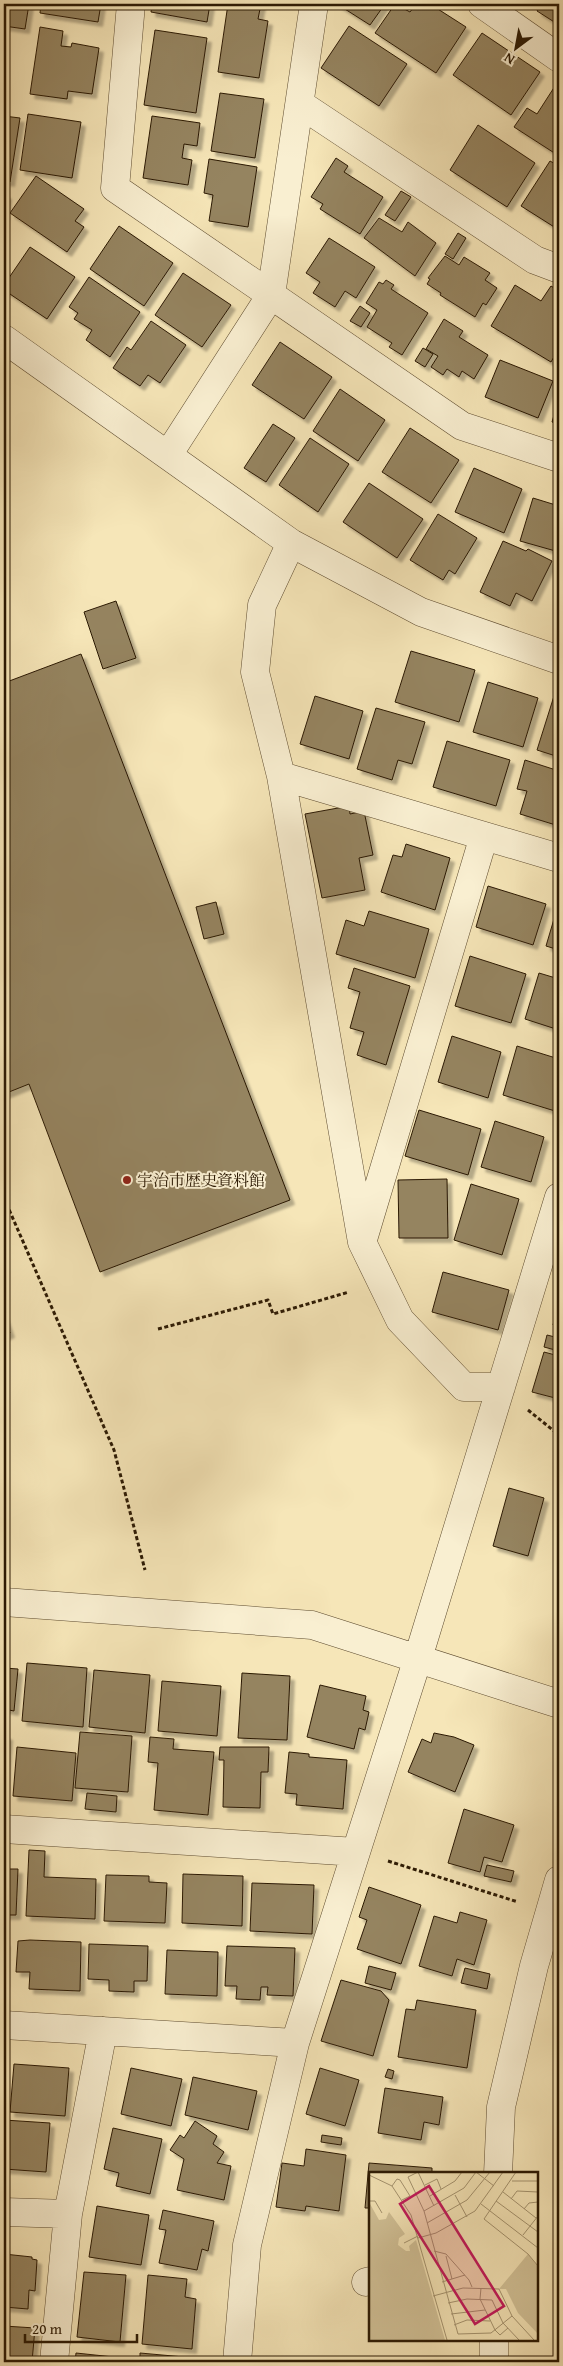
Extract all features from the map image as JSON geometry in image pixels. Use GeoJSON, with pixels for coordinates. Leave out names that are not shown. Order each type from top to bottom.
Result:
{"type":"FeatureCollection","features":[{"type":"Feature","properties":{"kind":"street"},"geometry":{"type":"LineString","coordinates":[[131,4],[115,188],[462,426],[559,458]]}},
{"type":"Feature","properties":{"kind":"street"},"geometry":{"type":"LineString","coordinates":[[168,455],[271,295],[314,4]]}},
{"type":"Feature","properties":{"kind":"street"},"geometry":{"type":"LineString","coordinates":[[482,4],[559,58]]}},
{"type":"Feature","properties":{"kind":"street"},"geometry":{"type":"LineString","coordinates":[[300,104],[535,260],[559,269]]}},
{"type":"Feature","properties":{"kind":"street"},"geometry":{"type":"LineString","coordinates":[[4,339],[291,543],[421,612],[559,660]]}},
{"type":"Feature","properties":{"kind":"street"},"geometry":{"type":"LineString","coordinates":[[291,543],[262,605],[255,672],[280,776],[362,1242],[400,1320],[464,1387],[501,1387]]}},
{"type":"Feature","properties":{"kind":"street"},"geometry":{"type":"LineString","coordinates":[[280,776],[559,858]]}},
{"type":"Feature","properties":{"kind":"street"},"geometry":{"type":"LineString","coordinates":[[362,1242],[484,836]]}},
{"type":"Feature","properties":{"kind":"street"},"geometry":{"type":"LineString","coordinates":[[237,2362],[247,2245],[296,2043],[418,1658],[559,1197]]}},
{"type":"Feature","properties":{"kind":"street"},"geometry":{"type":"LineString","coordinates":[[6,1598],[312,1625],[559,1704]]}},
{"type":"Feature","properties":{"kind":"street"},"geometry":{"type":"LineString","coordinates":[[4,1828],[356,1852]]}},
{"type":"Feature","properties":{"kind":"street"},"geometry":{"type":"LineString","coordinates":[[498,2172],[501,2107],[534,1966],[559,1880]]}},
{"type":"Feature","properties":{"kind":"street"},"geometry":{"type":"LineString","coordinates":[[4,2025],[296,2043]]}},
{"type":"Feature","properties":{"kind":"street"},"geometry":{"type":"LineString","coordinates":[[54,2362],[68,2214],[103,2031]]}},
{"type":"Feature","properties":{"kind":"street"},"geometry":{"type":"LineString","coordinates":[[4,2212],[68,2214]]}},
{"type":"Feature","properties":{"kind":"street"},"geometry":{"type":"LineString","coordinates":[[494,2341],[494,2362]]}},
{"type":"Feature","properties":{"kind":"path"},"geometry":{"type":"LineString","coordinates":[[4,1198],[114,1450],[145,1570]]}},
{"type":"Feature","properties":{"kind":"path"},"geometry":{"type":"LineString","coordinates":[[158,1329],[268,1300],[274,1314],[354,1291]]}},
{"type":"Feature","properties":{"kind":"path"},"geometry":{"type":"LineString","coordinates":[[403,1866],[550,1912]]}},
{"type":"Feature","properties":{"kind":"building"},"geometry":{"type":"Polygon","coordinates":[[[4,4],[29,4],[25,29],[4,26],[4,4]]]}},
{"type":"Feature","properties":{"kind":"building"},"geometry":{"type":"Polygon","coordinates":[[[41,4],[101,4],[98,22],[40,13],[41,4]]]}},
{"type":"Feature","properties":{"kind":"building"},"geometry":{"type":"Polygon","coordinates":[[[152,4],[210,4],[207,22],[151,12],[152,4]]]}},
{"type":"Feature","properties":{"kind":"building"},"geometry":{"type":"Polygon","coordinates":[[[228,4],[261,4],[258,19],[268,21],[259,78],[218,72],[228,4]]]}},
{"type":"Feature","properties":{"kind":"building"},"geometry":{"type":"Polygon","coordinates":[[[337,4],[385,4],[370,25],[337,4]]]}},
{"type":"Feature","properties":{"kind":"building"},"geometry":{"type":"Polygon","coordinates":[[[395,4],[410,12],[416,4],[430,4],[466,27],[436,73],[375,33],[395,4]]]}},
{"type":"Feature","properties":{"kind":"building"},"geometry":{"type":"Polygon","coordinates":[[[541,4],[559,4],[559,25],[537,11],[541,4]]]}},
{"type":"Feature","properties":{"kind":"building"},"geometry":{"type":"Polygon","coordinates":[[[349,26],[407,64],[379,106],[321,68],[349,26]]]}},
{"type":"Feature","properties":{"kind":"building"},"geometry":{"type":"Polygon","coordinates":[[[40,27],[63,31],[61,46],[71,47],[72,43],[99,48],[92,94],[68,91],[67,99],[30,94],[40,27]]]}},
{"type":"Feature","properties":{"kind":"building"},"geometry":{"type":"Polygon","coordinates":[[[155,30],[207,38],[196,113],[144,105],[155,30]]]}},
{"type":"Feature","properties":{"kind":"building"},"geometry":{"type":"Polygon","coordinates":[[[482,33],[540,72],[511,115],[453,75],[482,33]]]}},
{"type":"Feature","properties":{"kind":"building"},"geometry":{"type":"Polygon","coordinates":[[[555,86],[559,88],[559,156],[514,127],[527,108],[537,114],[555,86]]]}},
{"type":"Feature","properties":{"kind":"building"},"geometry":{"type":"Polygon","coordinates":[[[220,93],[264,99],[255,158],[211,151],[220,93]]]}},
{"type":"Feature","properties":{"kind":"building"},"geometry":{"type":"Polygon","coordinates":[[[28,114],[81,122],[72,178],[20,170],[28,114]]]}},
{"type":"Feature","properties":{"kind":"building"},"geometry":{"type":"Polygon","coordinates":[[[4,116],[20,118],[10,182],[4,181],[4,116]]]}},
{"type":"Feature","properties":{"kind":"building"},"geometry":{"type":"Polygon","coordinates":[[[152,116],[200,123],[197,146],[184,144],[182,158],[192,160],[188,185],[143,178],[152,116]]]}},
{"type":"Feature","properties":{"kind":"building"},"geometry":{"type":"Polygon","coordinates":[[[478,125],[535,163],[507,207],[450,170],[478,125]]]}},
{"type":"Feature","properties":{"kind":"building"},"geometry":{"type":"Polygon","coordinates":[[[336,158],[348,166],[344,172],[383,197],[360,234],[320,209],[323,204],[311,197],[336,158]]]}},
{"type":"Feature","properties":{"kind":"building"},"geometry":{"type":"Polygon","coordinates":[[[209,159],[257,167],[248,227],[209,221],[213,195],[204,193],[209,159]]]}},
{"type":"Feature","properties":{"kind":"building"},"geometry":{"type":"Polygon","coordinates":[[[550,161],[559,166],[559,230],[521,206],[550,161]]]}},
{"type":"Feature","properties":{"kind":"building"},"geometry":{"type":"Polygon","coordinates":[[[36,176],[84,209],[75,221],[84,227],[67,252],[10,213],[36,176]]]}},
{"type":"Feature","properties":{"kind":"building"},"geometry":{"type":"Polygon","coordinates":[[[401,191],[411,197],[395,221],[385,215],[401,191]]]}},
{"type":"Feature","properties":{"kind":"building"},"geometry":{"type":"Polygon","coordinates":[[[4,194],[7,195],[4,217],[4,194]]]}},
{"type":"Feature","properties":{"kind":"building"},"geometry":{"type":"Polygon","coordinates":[[[379,218],[402,232],[408,222],[436,243],[415,276],[364,238],[379,218]]]}},
{"type":"Feature","properties":{"kind":"building"},"geometry":{"type":"Polygon","coordinates":[[[119,226],[173,263],[144,306],[90,269],[119,226]]]}},
{"type":"Feature","properties":{"kind":"building"},"geometry":{"type":"Polygon","coordinates":[[[458,233],[466,238],[453,259],[445,254],[458,233]]]}},
{"type":"Feature","properties":{"kind":"building"},"geometry":{"type":"Polygon","coordinates":[[[329,238],[375,267],[356,298],[345,291],[335,307],[313,293],[320,282],[306,273],[329,238]]]}},
{"type":"Feature","properties":{"kind":"building"},"geometry":{"type":"Polygon","coordinates":[[[30,247],[75,277],[47,319],[4,290],[4,285],[30,247]]]}},
{"type":"Feature","properties":{"kind":"building"},"geometry":{"type":"Polygon","coordinates":[[[445,256],[459,265],[464,257],[490,273],[485,280],[497,288],[486,305],[483,303],[475,317],[440,295],[441,293],[427,284],[430,279],[428,278],[445,256]]]}},
{"type":"Feature","properties":{"kind":"building"},"geometry":{"type":"Polygon","coordinates":[[[183,273],[231,305],[202,347],[155,315],[183,273]]]}},
{"type":"Feature","properties":{"kind":"building"},"geometry":{"type":"Polygon","coordinates":[[[89,277],[140,312],[110,357],[86,340],[92,330],[74,319],[78,313],[69,307],[89,277]]]}},
{"type":"Feature","properties":{"kind":"building"},"geometry":{"type":"Polygon","coordinates":[[[386,280],[394,285],[391,289],[428,313],[402,355],[389,347],[392,343],[367,327],[377,310],[366,303],[379,282],[383,284],[386,280]]]}},
{"type":"Feature","properties":{"kind":"building"},"geometry":{"type":"Polygon","coordinates":[[[515,285],[541,301],[551,286],[559,291],[557,303],[559,304],[559,348],[551,362],[491,326],[515,285]]]}},
{"type":"Feature","properties":{"kind":"building"},"geometry":{"type":"Polygon","coordinates":[[[360,306],[370,313],[361,327],[350,321],[360,306]]]}},
{"type":"Feature","properties":{"kind":"building"},"geometry":{"type":"Polygon","coordinates":[[[444,319],[463,331],[459,337],[488,355],[474,379],[462,371],[459,377],[447,369],[443,375],[431,367],[438,356],[426,349],[444,319]]]}},
{"type":"Feature","properties":{"kind":"building"},"geometry":{"type":"Polygon","coordinates":[[[151,321],[186,345],[160,383],[148,375],[140,386],[113,368],[127,347],[131,350],[151,321]]]}},
{"type":"Feature","properties":{"kind":"building"},"geometry":{"type":"Polygon","coordinates":[[[280,342],[332,377],[304,419],[252,385],[280,342]]]}},
{"type":"Feature","properties":{"kind":"building"},"geometry":{"type":"Polygon","coordinates":[[[423,348],[433,354],[425,367],[415,361],[423,348]]]}},
{"type":"Feature","properties":{"kind":"building"},"geometry":{"type":"Polygon","coordinates":[[[500,360],[553,381],[538,418],[485,397],[500,360]]]}},
{"type":"Feature","properties":{"kind":"building"},"geometry":{"type":"Polygon","coordinates":[[[340,389],[385,420],[358,461],[313,431],[340,389]]]}},
{"type":"Feature","properties":{"kind":"building"},"geometry":{"type":"Polygon","coordinates":[[[559,398],[559,424],[552,422],[559,398]]]}},
{"type":"Feature","properties":{"kind":"building"},"geometry":{"type":"Polygon","coordinates":[[[273,424],[295,438],[266,482],[244,468],[273,424]]]}},
{"type":"Feature","properties":{"kind":"building"},"geometry":{"type":"Polygon","coordinates":[[[410,428],[459,460],[431,503],[382,472],[410,428]]]}},
{"type":"Feature","properties":{"kind":"building"},"geometry":{"type":"Polygon","coordinates":[[[310,438],[349,464],[318,512],[279,485],[310,438]]]}},
{"type":"Feature","properties":{"kind":"building"},"geometry":{"type":"Polygon","coordinates":[[[474,468],[522,489],[504,533],[455,512],[474,468]]]}},
{"type":"Feature","properties":{"kind":"building"},"geometry":{"type":"Polygon","coordinates":[[[369,483],[423,519],[397,558],[343,522],[369,483]]]}},
{"type":"Feature","properties":{"kind":"building"},"geometry":{"type":"Polygon","coordinates":[[[533,498],[559,506],[559,552],[520,541],[533,498]]]}},
{"type":"Feature","properties":{"kind":"building"},"geometry":{"type":"Polygon","coordinates":[[[438,514],[477,538],[455,574],[449,570],[443,580],[410,560],[438,514]]]}},
{"type":"Feature","properties":{"kind":"building"},"geometry":{"type":"Polygon","coordinates":[[[503,541],[526,551],[528,549],[552,561],[532,601],[516,593],[510,606],[480,592],[503,541]]]}},
{"type":"Feature","properties":{"kind":"building"},"geometry":{"type":"Polygon","coordinates":[[[116,601],[136,658],[103,669],[84,612],[116,601]]]}},
{"type":"Feature","properties":{"kind":"building"},"geometry":{"type":"Polygon","coordinates":[[[411,651],[475,670],[459,722],[395,702],[411,651]]]}},
{"type":"Feature","properties":{"kind":"building"},"geometry":{"type":"Polygon","coordinates":[[[81,654],[290,1200],[100,1272],[29,1084],[4,1094],[4,683],[81,654]]]}},
{"type":"Feature","properties":{"kind":"building"},"geometry":{"type":"Polygon","coordinates":[[[488,682],[538,698],[523,747],[473,732],[488,682]]]}},
{"type":"Feature","properties":{"kind":"building"},"geometry":{"type":"Polygon","coordinates":[[[315,696],[363,711],[349,759],[300,744],[315,696]]]}},
{"type":"Feature","properties":{"kind":"building"},"geometry":{"type":"Polygon","coordinates":[[[554,696],[559,697],[559,757],[537,750],[554,696]]]}},
{"type":"Feature","properties":{"kind":"building"},"geometry":{"type":"Polygon","coordinates":[[[376,708],[425,722],[412,764],[398,760],[392,780],[357,769],[376,708]]]}},
{"type":"Feature","properties":{"kind":"building"},"geometry":{"type":"Polygon","coordinates":[[[447,741],[510,760],[496,806],[433,787],[447,741]]]}},
{"type":"Feature","properties":{"kind":"building"},"geometry":{"type":"Polygon","coordinates":[[[525,760],[559,771],[559,826],[520,814],[527,791],[517,789],[525,760]]]}},
{"type":"Feature","properties":{"kind":"building"},"geometry":{"type":"Polygon","coordinates":[[[349,806],[350,814],[364,811],[373,855],[359,858],[365,890],[322,898],[305,814],[349,806]]]}},
{"type":"Feature","properties":{"kind":"building"},"geometry":{"type":"Polygon","coordinates":[[[406,844],[450,858],[435,910],[381,892],[393,855],[402,857],[406,844]]]}},
{"type":"Feature","properties":{"kind":"building"},"geometry":{"type":"Polygon","coordinates":[[[488,886],[546,904],[533,945],[476,927],[488,886]]]}},
{"type":"Feature","properties":{"kind":"building"},"geometry":{"type":"Polygon","coordinates":[[[216,902],[224,934],[204,939],[196,907],[216,902]]]}},
{"type":"Feature","properties":{"kind":"building"},"geometry":{"type":"Polygon","coordinates":[[[559,902],[559,950],[546,946],[559,902]]]}},
{"type":"Feature","properties":{"kind":"building"},"geometry":{"type":"Polygon","coordinates":[[[369,911],[429,929],[415,978],[336,954],[346,920],[364,926],[369,911]]]}},
{"type":"Feature","properties":{"kind":"building"},"geometry":{"type":"Polygon","coordinates":[[[470,956],[526,974],[511,1023],[455,1006],[470,956]]]}},
{"type":"Feature","properties":{"kind":"building"},"geometry":{"type":"Polygon","coordinates":[[[354,968],[410,986],[386,1065],[357,1055],[364,1032],[350,1028],[360,992],[348,988],[354,968]]]}},
{"type":"Feature","properties":{"kind":"building"},"geometry":{"type":"Polygon","coordinates":[[[539,973],[559,979],[559,1030],[525,1019],[539,973]]]}},
{"type":"Feature","properties":{"kind":"building"},"geometry":{"type":"Polygon","coordinates":[[[452,1036],[501,1052],[488,1098],[438,1082],[452,1036]]]}},
{"type":"Feature","properties":{"kind":"building"},"geometry":{"type":"Polygon","coordinates":[[[517,1046],[559,1059],[559,1098],[555,1111],[503,1095],[517,1046]]]}},
{"type":"Feature","properties":{"kind":"building"},"geometry":{"type":"Polygon","coordinates":[[[419,1110],[481,1129],[468,1175],[405,1156],[419,1110]]]}},
{"type":"Feature","properties":{"kind":"building"},"geometry":{"type":"Polygon","coordinates":[[[495,1121],[544,1137],[531,1182],[481,1167],[495,1121]]]}},
{"type":"Feature","properties":{"kind":"building"},"geometry":{"type":"Polygon","coordinates":[[[447,1179],[448,1238],[399,1238],[398,1180],[447,1179]]]}},
{"type":"Feature","properties":{"kind":"building"},"geometry":{"type":"Polygon","coordinates":[[[471,1184],[519,1199],[502,1255],[454,1240],[471,1184]]]}},
{"type":"Feature","properties":{"kind":"building"},"geometry":{"type":"Polygon","coordinates":[[[443,1272],[509,1290],[498,1330],[432,1312],[443,1272]]]}},
{"type":"Feature","properties":{"kind":"building"},"geometry":{"type":"Polygon","coordinates":[[[559,1306],[559,1327],[553,1325],[559,1306]]]}},
{"type":"Feature","properties":{"kind":"building"},"geometry":{"type":"Polygon","coordinates":[[[4,1316],[10,1333],[4,1336],[4,1316]]]}},
{"type":"Feature","properties":{"kind":"building"},"geometry":{"type":"Polygon","coordinates":[[[547,1335],[559,1338],[559,1351],[544,1347],[547,1335]]]}},
{"type":"Feature","properties":{"kind":"building"},"geometry":{"type":"Polygon","coordinates":[[[544,1352],[559,1356],[559,1399],[532,1392],[544,1352]]]}},
{"type":"Feature","properties":{"kind":"building"},"geometry":{"type":"Polygon","coordinates":[[[509,1488],[544,1498],[528,1556],[493,1546],[509,1488]]]}},
{"type":"Feature","properties":{"kind":"building"},"geometry":{"type":"Polygon","coordinates":[[[27,1663],[87,1668],[83,1727],[22,1721],[27,1663]]]}},
{"type":"Feature","properties":{"kind":"building"},"geometry":{"type":"Polygon","coordinates":[[[4,1668],[18,1669],[14,1711],[4,1709],[4,1668]]]}},
{"type":"Feature","properties":{"kind":"building"},"geometry":{"type":"Polygon","coordinates":[[[94,1670],[150,1675],[145,1733],[89,1727],[94,1670]]]}},
{"type":"Feature","properties":{"kind":"building"},"geometry":{"type":"Polygon","coordinates":[[[242,1673],[290,1676],[287,1740],[238,1738],[242,1673]]]}},
{"type":"Feature","properties":{"kind":"building"},"geometry":{"type":"Polygon","coordinates":[[[162,1681],[221,1686],[217,1736],[158,1731],[162,1681]]]}},
{"type":"Feature","properties":{"kind":"building"},"geometry":{"type":"Polygon","coordinates":[[[320,1685],[366,1696],[363,1710],[369,1712],[365,1730],[359,1728],[354,1749],[307,1737],[320,1685]]]}},
{"type":"Feature","properties":{"kind":"building"},"geometry":{"type":"Polygon","coordinates":[[[80,1732],[132,1736],[128,1792],[75,1788],[80,1732]]]}},
{"type":"Feature","properties":{"kind":"building"},"geometry":{"type":"Polygon","coordinates":[[[434,1733],[454,1737],[474,1745],[455,1792],[408,1772],[422,1739],[431,1743],[434,1733]]]}},
{"type":"Feature","properties":{"kind":"building"},"geometry":{"type":"Polygon","coordinates":[[[4,1735],[8,1736],[4,1787],[4,1735]]]}},
{"type":"Feature","properties":{"kind":"building"},"geometry":{"type":"Polygon","coordinates":[[[150,1737],[174,1739],[173,1749],[214,1752],[208,1815],[154,1810],[158,1763],[148,1762],[150,1737]]]}},
{"type":"Feature","properties":{"kind":"building"},"geometry":{"type":"Polygon","coordinates":[[[17,1747],[76,1753],[72,1801],[13,1796],[17,1747]]]}},
{"type":"Feature","properties":{"kind":"building"},"geometry":{"type":"Polygon","coordinates":[[[220,1747],[269,1747],[268,1772],[261,1772],[260,1808],[223,1807],[224,1760],[219,1760],[220,1747]]]}},
{"type":"Feature","properties":{"kind":"building"},"geometry":{"type":"Polygon","coordinates":[[[289,1752],[309,1754],[309,1757],[347,1760],[343,1809],[296,1805],[297,1794],[285,1793],[289,1752]]]}},
{"type":"Feature","properties":{"kind":"building"},"geometry":{"type":"Polygon","coordinates":[[[87,1793],[117,1796],[116,1812],[85,1809],[87,1793]]]}},
{"type":"Feature","properties":{"kind":"building"},"geometry":{"type":"Polygon","coordinates":[[[464,1809],[514,1825],[502,1862],[484,1857],[480,1872],[448,1863],[464,1809]]]}},
{"type":"Feature","properties":{"kind":"building"},"geometry":{"type":"Polygon","coordinates":[[[29,1850],[45,1851],[44,1877],[96,1879],[95,1919],[26,1916],[29,1850]]]}},
{"type":"Feature","properties":{"kind":"building"},"geometry":{"type":"Polygon","coordinates":[[[487,1865],[514,1871],[511,1882],[484,1876],[487,1865]]]}},
{"type":"Feature","properties":{"kind":"building"},"geometry":{"type":"Polygon","coordinates":[[[4,1869],[18,1869],[16,1915],[4,1915],[4,1869]]]}},
{"type":"Feature","properties":{"kind":"building"},"geometry":{"type":"Polygon","coordinates":[[[183,1874],[243,1876],[242,1926],[182,1923],[183,1874]]]}},
{"type":"Feature","properties":{"kind":"building"},"geometry":{"type":"Polygon","coordinates":[[[106,1875],[149,1876],[149,1882],[167,1883],[165,1923],[104,1921],[106,1875]]]}},
{"type":"Feature","properties":{"kind":"building"},"geometry":{"type":"Polygon","coordinates":[[[252,1883],[314,1885],[312,1934],[250,1931],[252,1883]]]}},
{"type":"Feature","properties":{"kind":"building"},"geometry":{"type":"Polygon","coordinates":[[[369,1887],[421,1905],[401,1964],[357,1949],[367,1920],[359,1917],[369,1887]]]}},
{"type":"Feature","properties":{"kind":"building"},"geometry":{"type":"Polygon","coordinates":[[[460,1912],[487,1920],[474,1965],[457,1959],[452,1976],[419,1966],[434,1916],[457,1923],[460,1912]]]}},
{"type":"Feature","properties":{"kind":"building"},"geometry":{"type":"Polygon","coordinates":[[[18,1941],[81,1942],[80,1991],[29,1989],[30,1972],[16,1972],[18,1941]]]}},
{"type":"Feature","properties":{"kind":"building"},"geometry":{"type":"Polygon","coordinates":[[[4,1942],[5,1942],[4,1983],[4,1942]]]}},
{"type":"Feature","properties":{"kind":"building"},"geometry":{"type":"Polygon","coordinates":[[[89,1944],[148,1946],[147,1981],[134,1981],[134,1992],[109,1991],[109,1980],[88,1979],[89,1944]]]}},
{"type":"Feature","properties":{"kind":"building"},"geometry":{"type":"Polygon","coordinates":[[[227,1946],[295,1948],[293,1996],[267,1995],[268,1987],[261,1987],[260,2000],[236,1999],[237,1986],[225,1986],[227,1946]]]}},
{"type":"Feature","properties":{"kind":"building"},"geometry":{"type":"Polygon","coordinates":[[[167,1950],[218,1952],[217,1996],[165,1994],[167,1950]]]}},
{"type":"Feature","properties":{"kind":"building"},"geometry":{"type":"Polygon","coordinates":[[[369,1966],[396,1973],[391,1990],[365,1983],[369,1966]]]}},
{"type":"Feature","properties":{"kind":"building"},"geometry":{"type":"Polygon","coordinates":[[[465,1968],[490,1974],[487,1989],[461,1983],[465,1968]]]}},
{"type":"Feature","properties":{"kind":"building"},"geometry":{"type":"Polygon","coordinates":[[[341,1980],[381,1991],[389,2000],[373,2056],[321,2041],[341,1980]]]}},
{"type":"Feature","properties":{"kind":"building"},"geometry":{"type":"Polygon","coordinates":[[[417,2000],[476,2010],[467,2068],[398,2057],[406,2009],[415,2010],[417,2000]]]}},
{"type":"Feature","properties":{"kind":"building"},"geometry":{"type":"Polygon","coordinates":[[[14,2064],[69,2068],[65,2116],[10,2112],[14,2064]]]}},
{"type":"Feature","properties":{"kind":"building"},"geometry":{"type":"Polygon","coordinates":[[[131,2068],[182,2079],[171,2126],[121,2114],[131,2068]]]}},
{"type":"Feature","properties":{"kind":"building"},"geometry":{"type":"Polygon","coordinates":[[[320,2068],[359,2080],[345,2126],[306,2114],[320,2068]]]}},
{"type":"Feature","properties":{"kind":"building"},"geometry":{"type":"Polygon","coordinates":[[[388,2069],[394,2071],[392,2079],[385,2077],[388,2069]]]}},
{"type":"Feature","properties":{"kind":"building"},"geometry":{"type":"Polygon","coordinates":[[[193,2077],[257,2091],[248,2130],[185,2115],[193,2077]]]}},
{"type":"Feature","properties":{"kind":"building"},"geometry":{"type":"Polygon","coordinates":[[[385,2088],[443,2097],[439,2125],[424,2122],[421,2140],[378,2133],[385,2088]]]}},
{"type":"Feature","properties":{"kind":"building"},"geometry":{"type":"Polygon","coordinates":[[[4,2120],[50,2123],[46,2172],[4,2169],[4,2120]]]}},
{"type":"Feature","properties":{"kind":"building"},"geometry":{"type":"Polygon","coordinates":[[[195,2121],[217,2136],[213,2144],[224,2152],[217,2163],[231,2166],[224,2200],[177,2190],[184,2159],[170,2150],[180,2135],[184,2138],[195,2121]]]}},
{"type":"Feature","properties":{"kind":"building"},"geometry":{"type":"Polygon","coordinates":[[[113,2128],[162,2139],[150,2194],[116,2186],[119,2173],[104,2169],[113,2128]]]}},
{"type":"Feature","properties":{"kind":"building"},"geometry":{"type":"Polygon","coordinates":[[[322,2135],[342,2138],[341,2145],[321,2142],[322,2135]]]}},
{"type":"Feature","properties":{"kind":"building"},"geometry":{"type":"Polygon","coordinates":[[[306,2149],[346,2155],[339,2211],[306,2206],[305,2211],[276,2207],[282,2163],[304,2166],[306,2149]]]}},
{"type":"Feature","properties":{"kind":"building"},"geometry":{"type":"Polygon","coordinates":[[[369,2163],[432,2168],[432,2172],[369,2172],[369,2208],[365,2208],[369,2163]]]}},
{"type":"Feature","properties":{"kind":"building"},"geometry":{"type":"Polygon","coordinates":[[[97,2206],[149,2215],[141,2265],[89,2257],[97,2206]]]}},
{"type":"Feature","properties":{"kind":"building"},"geometry":{"type":"Polygon","coordinates":[[[163,2210],[214,2221],[208,2251],[202,2249],[197,2270],[159,2263],[166,2230],[159,2229],[163,2210]]]}},
{"type":"Feature","properties":{"kind":"building"},"geometry":{"type":"Polygon","coordinates":[[[4,2254],[32,2257],[32,2259],[37,2260],[35,2291],[29,2290],[28,2309],[4,2307],[4,2254]]]}},
{"type":"Feature","properties":{"kind":"building"},"geometry":{"type":"Polygon","coordinates":[[[84,2272],[126,2275],[120,2342],[77,2337],[84,2272]]]}},
{"type":"Feature","properties":{"kind":"building"},"geometry":{"type":"Polygon","coordinates":[[[148,2275],[187,2279],[185,2297],[196,2299],[192,2349],[142,2344],[148,2275]]]}},
{"type":"Feature","properties":{"kind":"building"},"geometry":{"type":"Polygon","coordinates":[[[4,2326],[35,2328],[32,2362],[4,2362],[4,2326]]]}},
{"type":"Feature","properties":{"kind":"building"},"geometry":{"type":"Polygon","coordinates":[[[76,2353],[123,2358],[122,2362],[75,2362],[76,2353]]]}},
{"type":"Feature","properties":{"kind":"building"},"geometry":{"type":"Polygon","coordinates":[[[140,2353],[184,2357],[183,2362],[140,2362],[140,2353]]]}},
{"type":"Feature","properties":{"kind":"place","name":"宇治市歴史資料館"},"geometry":{"type":"Point","coordinates":[127,1180]}}]}
